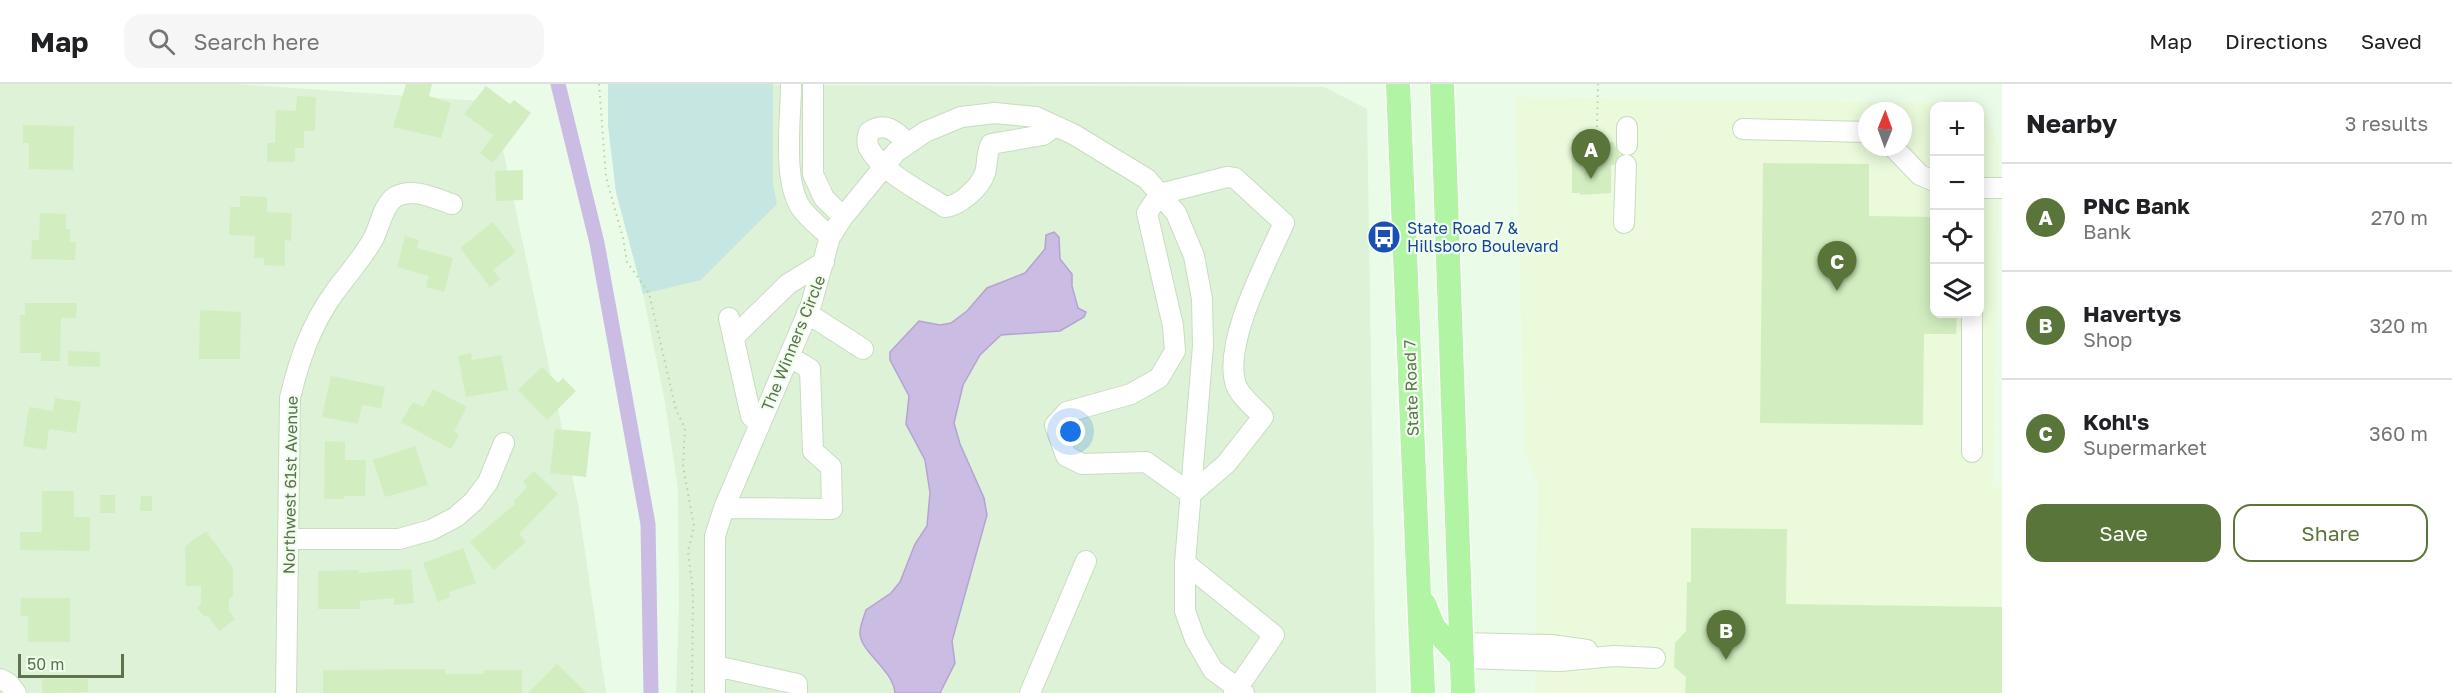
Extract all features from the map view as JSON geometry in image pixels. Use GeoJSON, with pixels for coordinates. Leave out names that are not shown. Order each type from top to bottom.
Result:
{"type":"FeatureCollection","features":[{"type":"Feature","properties":{"kind":"main road","name":"State Road 7"},"geometry":{"type":"LineString","coordinates":[[1398,84],[1423,693]]}},
{"type":"Feature","properties":{"kind":"main road"},"geometry":{"type":"LineString","coordinates":[[1442,84],[1463,693]]}},
{"type":"Feature","properties":{"kind":"main road"},"geometry":{"type":"LineString","coordinates":[[1419,594],[1434,628],[1462,651]]}},
{"type":"Feature","properties":{"kind":"street"},"geometry":{"type":"LineString","coordinates":[[791,84],[792,185],[801,207],[830,237]]}},
{"type":"Feature","properties":{"kind":"street"},"geometry":{"type":"LineString","coordinates":[[813,84],[813,174],[824,198],[843,217]]}},
{"type":"Feature","properties":{"kind":"street","name":"The Winners Circle"},"geometry":{"type":"LineString","coordinates":[[715,693],[715,536],[724,508],[807,313],[830,237],[884,166],[907,143],[934,128],[962,117],[995,113],[1036,117],[1073,134],[1147,179],[1176,213],[1194,256],[1202,298],[1203,346],[1185,563],[1185,611],[1195,639],[1213,670],[1238,692]]}},
{"type":"Feature","properties":{"kind":"street"},"geometry":{"type":"LineString","coordinates":[[907,143],[895,130],[886,127],[876,127],[869,132],[866,140],[869,149],[884,166],[945,207],[954,206],[982,182],[986,170],[986,153],[991,144],[1043,135],[1055,126]]}},
{"type":"Feature","properties":{"kind":"street"},"geometry":{"type":"LineString","coordinates":[[1743,129],[1858,132]]}},
{"type":"Feature","properties":{"kind":"street"},"geometry":{"type":"LineString","coordinates":[[791,134],[813,134]]}},
{"type":"Feature","properties":{"kind":"street"},"geometry":{"type":"LineString","coordinates":[[1902,156],[1920,174],[1930,179]]}},
{"type":"Feature","properties":{"kind":"street"},"geometry":{"type":"LineString","coordinates":[[1624,223],[1626,165]]}},
{"type":"Feature","properties":{"kind":"street"},"geometry":{"type":"LineString","coordinates":[[1227,177],[1235,178],[1284,223],[1240,323],[1234,366],[1237,387],[1263,417],[1226,464],[1191,494],[1146,462],[1082,464],[1066,456],[1055,425],[1067,412],[1131,394],[1159,378],[1175,351],[1173,326],[1147,213],[1160,194],[1227,177]]}},
{"type":"Feature","properties":{"kind":"street"},"geometry":{"type":"LineString","coordinates":[[1984,188],[2002,188]]}},
{"type":"Feature","properties":{"kind":"street","name":"Northwest 61st Avenue"},"geometry":{"type":"LineString","coordinates":[[286,693],[290,398],[298,364],[311,329],[334,293],[360,262],[376,234],[386,208],[394,198],[410,191],[452,204]]}},
{"type":"Feature","properties":{"kind":"street"},"geometry":{"type":"LineString","coordinates":[[733,338],[788,284],[824,262]]}},
{"type":"Feature","properties":{"kind":"street"},"geometry":{"type":"LineString","coordinates":[[807,313],[863,349]]}},
{"type":"Feature","properties":{"kind":"street"},"geometry":{"type":"LineString","coordinates":[[729,318],[751,416],[760,425]]}},
{"type":"Feature","properties":{"kind":"street"},"geometry":{"type":"LineString","coordinates":[[1972,318],[1972,452]]}},
{"type":"Feature","properties":{"kind":"street"},"geometry":{"type":"LineString","coordinates":[[724,508],[832,509],[831,467],[813,451],[810,369],[789,356]]}},
{"type":"Feature","properties":{"kind":"street"},"geometry":{"type":"LineString","coordinates":[[288,539],[399,539],[431,530],[456,517],[474,501],[488,482],[504,443]]}},
{"type":"Feature","properties":{"kind":"street"},"geometry":{"type":"LineString","coordinates":[[1030,693],[1086,561]]}},
{"type":"Feature","properties":{"kind":"street"},"geometry":{"type":"LineString","coordinates":[[1185,563],[1274,635],[1238,692]]}},
{"type":"Feature","properties":{"kind":"street"},"geometry":{"type":"LineString","coordinates":[[1462,651],[1560,661],[1614,656],[1655,658]]}},
{"type":"Feature","properties":{"kind":"street"},"geometry":{"type":"LineString","coordinates":[[716,666],[797,684],[797,693]]}},
{"type":"Feature","properties":{"kind":"street"},"geometry":{"type":"LineString","coordinates":[[0,679],[8,683],[16,693]]}},
{"type":"Feature","properties":{"kind":"path"},"geometry":{"type":"LineString","coordinates":[[599,84],[606,177],[627,261],[649,293],[676,410],[685,428],[683,466],[694,526],[688,550],[693,592],[692,693]]}},
{"type":"Feature","properties":{"kind":"path"},"geometry":{"type":"LineString","coordinates":[[1597,127],[1598,84]]}},
{"type":"Feature","properties":{"kind":"shaded area"},"geometry":{"type":"Polygon","coordinates":[[[0,84],[237,84],[493,102],[578,504],[606,693],[0,693],[0,84]]]}},
{"type":"Feature","properties":{"kind":"shaded area"},"geometry":{"type":"Polygon","coordinates":[[[608,84],[1324,87],[1367,109],[1376,693],[676,693],[679,607],[678,490],[665,402],[643,294],[616,192],[608,125],[608,84]]]}},
{"type":"Feature","properties":{"kind":"shaded area"},"geometry":{"type":"Polygon","coordinates":[[[608,84],[773,84],[773,185],[777,204],[701,280],[643,294],[616,192],[608,125],[608,84]]]}},
{"type":"Feature","properties":{"kind":"shaded area"},"geometry":{"type":"Polygon","coordinates":[[[1515,97],[1858,102],[1858,156],[1912,156],[1912,103],[1930,103],[1930,318],[1984,318],[1984,107],[1999,148],[1993,487],[2002,487],[2002,693],[1535,693],[1538,483],[1525,454],[1515,97]]]}},
{"type":"Feature","properties":{"kind":"shaded area"},"geometry":{"type":"Polygon","coordinates":[[[1054,232],[1059,237],[1060,259],[1072,274],[1072,286],[1078,308],[1086,312],[1084,317],[1060,331],[1001,335],[980,355],[963,385],[954,423],[960,444],[984,498],[987,515],[952,641],[955,663],[940,693],[895,693],[889,676],[861,640],[861,627],[866,610],[891,593],[900,582],[915,544],[927,526],[930,493],[925,460],[906,424],[909,396],[890,360],[890,352],[919,321],[940,325],[951,323],[967,311],[987,288],[1025,273],[1045,249],[1046,235],[1054,232]]]}},
{"type":"Feature","properties":{"kind":"building"},"geometry":{"type":"Polygon","coordinates":[[[406,84],[432,84],[429,96],[451,103],[441,138],[393,127],[406,84]]]}},
{"type":"Feature","properties":{"kind":"building"},"geometry":{"type":"Polygon","coordinates":[[[486,86],[510,104],[514,100],[531,113],[493,163],[480,153],[493,135],[464,114],[486,86]]]}},
{"type":"Feature","properties":{"kind":"building"},"geometry":{"type":"Polygon","coordinates":[[[297,96],[316,97],[315,131],[304,131],[304,148],[295,148],[295,162],[267,162],[267,143],[275,143],[276,110],[296,111],[297,96]]]}},
{"type":"Feature","properties":{"kind":"building"},"geometry":{"type":"Polygon","coordinates":[[[23,125],[74,126],[73,170],[29,169],[29,143],[23,143],[23,125]]]}},
{"type":"Feature","properties":{"kind":"building"},"geometry":{"type":"Polygon","coordinates":[[[1572,139],[1613,142],[1620,155],[1614,165],[1611,165],[1611,193],[1580,195],[1580,193],[1572,193],[1572,139]]]}},
{"type":"Feature","properties":{"kind":"building"},"geometry":{"type":"Polygon","coordinates":[[[1763,163],[1869,164],[1869,216],[1930,217],[1930,318],[1957,318],[1956,334],[1924,334],[1923,425],[1760,423],[1763,163]]]}},
{"type":"Feature","properties":{"kind":"building"},"geometry":{"type":"Polygon","coordinates":[[[523,170],[523,200],[496,201],[495,171],[523,170]]]}},
{"type":"Feature","properties":{"kind":"building"},"geometry":{"type":"Polygon","coordinates":[[[240,196],[267,197],[267,212],[292,213],[291,241],[285,240],[285,266],[264,265],[264,258],[254,258],[255,236],[229,235],[230,207],[240,207],[240,196]]]}},
{"type":"Feature","properties":{"kind":"building"},"geometry":{"type":"Polygon","coordinates":[[[40,213],[66,214],[66,229],[70,229],[70,242],[76,242],[75,260],[31,259],[32,240],[39,240],[40,213]]]}},
{"type":"Feature","properties":{"kind":"building"},"geometry":{"type":"Polygon","coordinates":[[[493,222],[516,252],[493,270],[500,279],[490,287],[460,248],[493,222]]]}},
{"type":"Feature","properties":{"kind":"building"},"geometry":{"type":"Polygon","coordinates":[[[405,236],[419,240],[417,248],[453,258],[444,292],[426,287],[429,276],[397,267],[405,236]]]}},
{"type":"Feature","properties":{"kind":"building"},"geometry":{"type":"Polygon","coordinates":[[[25,303],[77,303],[76,318],[61,318],[60,361],[41,361],[41,353],[20,353],[20,315],[25,315],[25,303]]]}},
{"type":"Feature","properties":{"kind":"building"},"geometry":{"type":"Polygon","coordinates":[[[200,310],[241,312],[240,359],[199,359],[200,310]]]}},
{"type":"Feature","properties":{"kind":"building"},"geometry":{"type":"Polygon","coordinates":[[[68,351],[100,352],[100,367],[68,366],[68,351]]]}},
{"type":"Feature","properties":{"kind":"building"},"geometry":{"type":"Polygon","coordinates":[[[471,353],[472,360],[501,355],[508,390],[466,397],[458,356],[471,353]]]}},
{"type":"Feature","properties":{"kind":"building"},"geometry":{"type":"Polygon","coordinates":[[[542,367],[558,383],[563,378],[576,391],[547,420],[518,390],[542,367]]]}},
{"type":"Feature","properties":{"kind":"building"},"geometry":{"type":"Polygon","coordinates":[[[331,376],[385,387],[381,408],[362,405],[358,424],[322,417],[331,376]]]}},
{"type":"Feature","properties":{"kind":"building"},"geometry":{"type":"Polygon","coordinates":[[[433,389],[467,407],[454,432],[459,435],[451,449],[401,422],[413,402],[423,407],[433,389]]]}},
{"type":"Feature","properties":{"kind":"building"},"geometry":{"type":"Polygon","coordinates":[[[55,398],[81,402],[76,433],[49,429],[46,450],[23,446],[29,407],[53,411],[55,398]]]}},
{"type":"Feature","properties":{"kind":"building"},"geometry":{"type":"Polygon","coordinates":[[[555,429],[591,432],[586,477],[550,473],[555,429]]]}},
{"type":"Feature","properties":{"kind":"building"},"geometry":{"type":"Polygon","coordinates":[[[325,441],[345,442],[345,460],[366,460],[365,496],[324,499],[325,441]]]}},
{"type":"Feature","properties":{"kind":"building"},"geometry":{"type":"Polygon","coordinates":[[[415,446],[428,485],[385,497],[373,460],[415,446]]]}},
{"type":"Feature","properties":{"kind":"building"},"geometry":{"type":"Polygon","coordinates":[[[534,471],[558,494],[519,534],[526,542],[494,570],[470,542],[515,504],[513,502],[527,487],[523,482],[534,471]]]}},
{"type":"Feature","properties":{"kind":"building"},"geometry":{"type":"Polygon","coordinates":[[[42,491],[74,491],[74,517],[90,517],[90,551],[20,550],[20,532],[42,532],[42,491]]]}},
{"type":"Feature","properties":{"kind":"building"},"geometry":{"type":"Polygon","coordinates":[[[100,495],[115,495],[115,513],[100,513],[100,495]]]}},
{"type":"Feature","properties":{"kind":"building"},"geometry":{"type":"Polygon","coordinates":[[[141,496],[152,496],[152,511],[140,511],[141,496]]]}},
{"type":"Feature","properties":{"kind":"building"},"geometry":{"type":"Polygon","coordinates":[[[1691,528],[1787,529],[1786,604],[2002,607],[2002,693],[1685,693],[1686,677],[1674,667],[1675,643],[1686,631],[1687,582],[1691,582],[1691,528]]]}},
{"type":"Feature","properties":{"kind":"building"},"geometry":{"type":"Polygon","coordinates":[[[206,531],[233,568],[233,596],[229,599],[229,611],[235,619],[219,631],[208,616],[204,616],[197,608],[201,604],[201,586],[186,586],[185,546],[206,531]]]}},
{"type":"Feature","properties":{"kind":"building"},"geometry":{"type":"Polygon","coordinates":[[[463,548],[476,583],[449,592],[450,597],[438,602],[423,563],[463,548]]]}},
{"type":"Feature","properties":{"kind":"building"},"geometry":{"type":"Polygon","coordinates":[[[411,569],[414,603],[394,605],[394,598],[360,601],[360,609],[318,609],[318,571],[359,570],[359,573],[411,569]]]}},
{"type":"Feature","properties":{"kind":"building"},"geometry":{"type":"Polygon","coordinates":[[[21,598],[70,598],[70,642],[28,642],[28,616],[20,616],[21,598]]]}},
{"type":"Feature","properties":{"kind":"building"},"geometry":{"type":"Polygon","coordinates":[[[557,664],[587,693],[528,693],[557,664]]]}},
{"type":"Feature","properties":{"kind":"building"},"geometry":{"type":"Polygon","coordinates":[[[445,669],[445,674],[484,674],[484,670],[522,670],[522,693],[323,693],[323,670],[445,669]]]}},
{"type":"Feature","properties":{"kind":"building"},"geometry":{"type":"Polygon","coordinates":[[[42,679],[88,679],[88,692],[42,693],[42,679]]]}},
{"type":"Feature","properties":{"kind":"waterway"},"geometry":{"type":"LineString","coordinates":[[558,84],[597,243],[648,524],[651,693]]}},
{"type":"Feature","properties":{"kind":"place","name":"PNC Bank"},"geometry":{"type":"Point","coordinates":[1591,179]}},
{"type":"Feature","properties":{"kind":"place","name":"State Road 7 & Hillsboro Boulevard"},"geometry":{"type":"Point","coordinates":[1384,237]}},
{"type":"Feature","properties":{"kind":"place","name":"Kohl's"},"geometry":{"type":"Point","coordinates":[1837,291]}},
{"type":"Feature","properties":{"kind":"place","name":"Havertys"},"geometry":{"type":"Point","coordinates":[1726,660]}}]}
